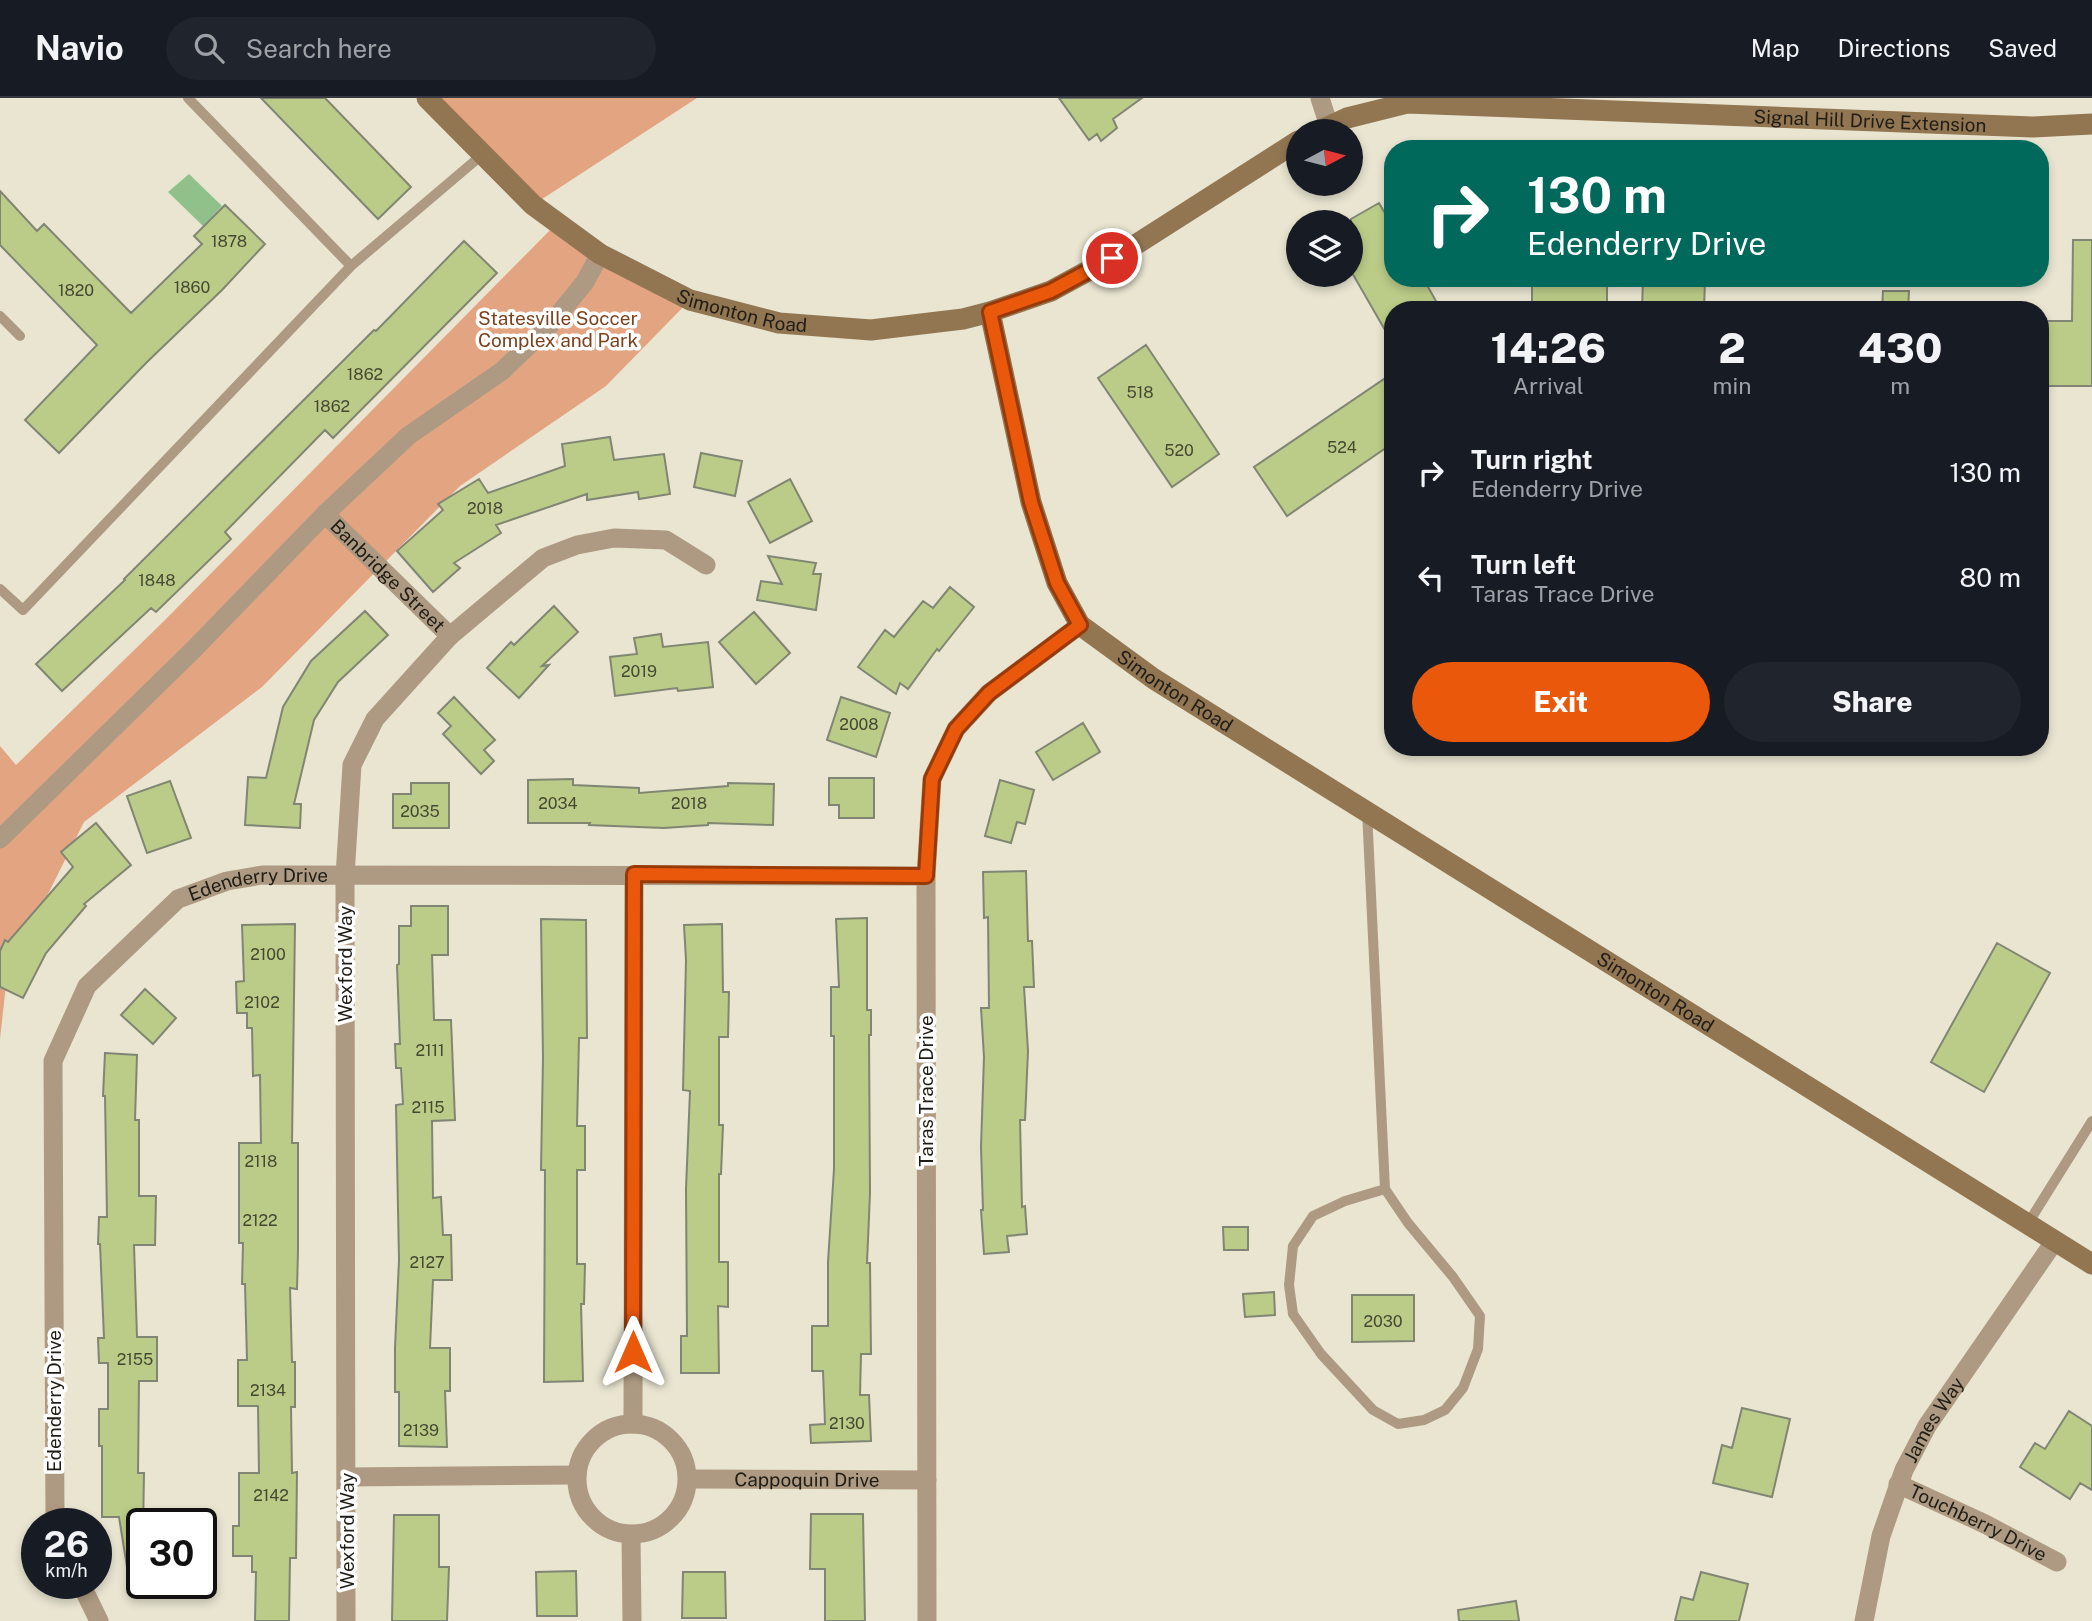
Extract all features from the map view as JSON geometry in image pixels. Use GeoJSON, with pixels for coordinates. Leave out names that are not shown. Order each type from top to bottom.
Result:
{"type":"FeatureCollection","features":[{"type":"Feature","properties":{"kind":"street","name":"Simonton Road"},"geometry":{"type":"LineString","coordinates":[[427,98],[533,205],[600,254],[690,300],[779,323],[871,330],[963,319],[990,312],[1031,502],[1057,583],[1080,625],[1154,679],[2092,1264]]}},
{"type":"Feature","properties":{"kind":"street"},"geometry":{"type":"LineString","coordinates":[[1320,98],[1323,119]]}},
{"type":"Feature","properties":{"kind":"street","name":"Signal Hill Drive Extension"},"geometry":{"type":"LineString","coordinates":[[1345,119],[1407,103],[2021,127],[2092,124]]}},
{"type":"Feature","properties":{"kind":"street"},"geometry":{"type":"LineString","coordinates":[[990,312],[1051,291],[1132,247],[1286,149]]}},
{"type":"Feature","properties":{"kind":"street"},"geometry":{"type":"LineString","coordinates":[[0,839],[194,649],[326,514],[408,436],[502,371],[550,326],[585,282],[600,254]]}},
{"type":"Feature","properties":{"kind":"street","name":"Banbridge Street"},"geometry":{"type":"LineString","coordinates":[[326,514],[450,636]]}},
{"type":"Feature","properties":{"kind":"street","name":"Wexford Way"},"geometry":{"type":"LineString","coordinates":[[346,1621],[348,1477],[345,876],[352,765],[375,719],[450,636],[543,558],[578,545],[614,538],[666,540],[706,565]]}},
{"type":"Feature","properties":{"kind":"street","name":"Taras Trace Drive"},"geometry":{"type":"LineString","coordinates":[[927,1621],[926,876],[932,779],[956,729],[989,693],[1080,625]]}},
{"type":"Feature","properties":{"kind":"street"},"geometry":{"type":"LineString","coordinates":[[633,1424],[634,874]]}},
{"type":"Feature","properties":{"kind":"street","name":"Edenderry Drive"},"geometry":{"type":"LineString","coordinates":[[55,1508],[53,1061],[88,986],[178,899],[227,881],[262,875],[926,876]]}},
{"type":"Feature","properties":{"kind":"street","name":"James Way"},"geometry":{"type":"LineString","coordinates":[[1864,1621],[1881,1536],[1898,1484],[1927,1426],[2054,1242]]}},
{"type":"Feature","properties":{"kind":"street"},"geometry":{"type":"LineString","coordinates":[[633,1424],[655,1428],[674,1442],[683,1456],[688,1479],[683,1503],[674,1517],[655,1531],[631,1535],[606,1529],[586,1510],[578,1491],[577,1475],[580,1460],[590,1443],[608,1429],[633,1424]]}},
{"type":"Feature","properties":{"kind":"street"},"geometry":{"type":"LineString","coordinates":[[348,1477],[577,1475]]}},
{"type":"Feature","properties":{"kind":"street","name":"Cappoquin Drive"},"geometry":{"type":"LineString","coordinates":[[688,1479],[927,1480]]}},
{"type":"Feature","properties":{"kind":"street","name":"Touchberry Drive"},"geometry":{"type":"LineString","coordinates":[[1898,1484],[2057,1562]]}},
{"type":"Feature","properties":{"kind":"street"},"geometry":{"type":"LineString","coordinates":[[631,1535],[632,1621]]}},
{"type":"Feature","properties":{"kind":"street"},"geometry":{"type":"LineString","coordinates":[[88,1599],[99,1621]]}},
{"type":"Feature","properties":{"kind":"lane"},"geometry":{"type":"LineString","coordinates":[[188,98],[351,266]]}},
{"type":"Feature","properties":{"kind":"lane"},"geometry":{"type":"LineString","coordinates":[[0,589],[23,610],[351,266],[483,154]]}},
{"type":"Feature","properties":{"kind":"lane"},"geometry":{"type":"LineString","coordinates":[[0,316],[20,336]]}},
{"type":"Feature","properties":{"kind":"lane"},"geometry":{"type":"LineString","coordinates":[[1367,811],[1385,1189],[1480,1316],[1478,1349],[1463,1388],[1445,1410],[1424,1420],[1398,1424],[1373,1410],[1321,1354],[1293,1314],[1289,1284],[1293,1246],[1312,1216],[1345,1201],[1385,1189]]}},
{"type":"Feature","properties":{"kind":"lane"},"geometry":{"type":"LineString","coordinates":[[2026,1225],[2092,1121]]}},
{"type":"Feature","properties":{"kind":"green space"},"geometry":{"type":"Polygon","coordinates":[[[422,98],[697,98],[533,205],[422,98]]]}},
{"type":"Feature","properties":{"kind":"green space","name":"Statesville Soccer Complex and Park"},"geometry":{"type":"Polygon","coordinates":[[[557,223],[690,300],[606,386],[460,486],[262,687],[84,822],[7,976],[0,1039],[0,746],[16,765],[163,622],[557,223]]]}},
{"type":"Feature","properties":{"kind":"shaded area"},"geometry":{"type":"Polygon","coordinates":[[[189,174],[222,206],[203,226],[168,192],[189,174]]]}},
{"type":"Feature","properties":{"kind":"building"},"geometry":{"type":"Polygon","coordinates":[[[261,98],[325,98],[411,187],[378,219],[261,98]]]}},
{"type":"Feature","properties":{"kind":"building"},"geometry":{"type":"Polygon","coordinates":[[[1059,98],[1142,98],[1113,119],[1117,128],[1101,141],[1097,134],[1089,140],[1059,98]]]}},
{"type":"Feature","properties":{"kind":"building"},"geometry":{"type":"Polygon","coordinates":[[[0,191],[37,231],[44,224],[131,313],[202,244],[194,236],[225,205],[265,244],[59,453],[25,420],[97,345],[0,245],[0,191]]]}},
{"type":"Feature","properties":{"kind":"building"},"geometry":{"type":"Polygon","coordinates":[[[1379,203],[1384,212],[1384,287],[1428,287],[1436,301],[1384,301],[1384,328],[1360,287],[1363,287],[1363,212],[1379,203]]]}},
{"type":"Feature","properties":{"kind":"building"},"geometry":{"type":"Polygon","coordinates":[[[2073,240],[2092,240],[2092,386],[2049,386],[2049,321],[2072,321],[2073,240]]]}},
{"type":"Feature","properties":{"kind":"building"},"geometry":{"type":"Polygon","coordinates":[[[464,241],[497,273],[333,438],[325,430],[225,532],[231,539],[156,612],[151,608],[62,691],[36,664],[125,580],[464,241]]]}},
{"type":"Feature","properties":{"kind":"building"},"geometry":{"type":"Polygon","coordinates":[[[1532,287],[1607,287],[1607,301],[1532,301],[1532,287]]]}},
{"type":"Feature","properties":{"kind":"building"},"geometry":{"type":"Polygon","coordinates":[[[1643,287],[1705,287],[1704,301],[1642,301],[1643,287]]]}},
{"type":"Feature","properties":{"kind":"building"},"geometry":{"type":"Polygon","coordinates":[[[1883,291],[1909,291],[1908,301],[1882,301],[1883,291]]]}},
{"type":"Feature","properties":{"kind":"building"},"geometry":{"type":"Polygon","coordinates":[[[1146,345],[1219,454],[1172,487],[1098,378],[1146,345]]]}},
{"type":"Feature","properties":{"kind":"building"},"geometry":{"type":"Polygon","coordinates":[[[1384,379],[1384,449],[1287,516],[1254,467],[1384,379]]]}},
{"type":"Feature","properties":{"kind":"building"},"geometry":{"type":"Polygon","coordinates":[[[610,437],[614,460],[664,454],[670,494],[639,499],[638,492],[587,500],[587,494],[496,525],[501,533],[454,563],[460,568],[433,592],[397,551],[443,510],[438,504],[479,479],[488,493],[565,466],[562,444],[610,437]]]}},
{"type":"Feature","properties":{"kind":"building"},"geometry":{"type":"Polygon","coordinates":[[[701,453],[742,461],[735,496],[694,487],[701,453]]]}},
{"type":"Feature","properties":{"kind":"building"},"geometry":{"type":"Polygon","coordinates":[[[790,479],[812,521],[770,543],[748,502],[790,479]]]}},
{"type":"Feature","properties":{"kind":"building"},"geometry":{"type":"Polygon","coordinates":[[[768,556],[816,563],[813,574],[821,574],[816,610],[757,600],[761,581],[782,584],[768,556]]]}},
{"type":"Feature","properties":{"kind":"building"},"geometry":{"type":"Polygon","coordinates":[[[950,587],[974,607],[939,651],[937,649],[908,689],[900,683],[896,694],[858,667],[885,630],[894,637],[923,601],[933,608],[950,587]]]}},
{"type":"Feature","properties":{"kind":"building"},"geometry":{"type":"Polygon","coordinates":[[[554,606],[578,632],[542,666],[549,665],[519,698],[487,668],[511,642],[514,645],[554,606]]]}},
{"type":"Feature","properties":{"kind":"building"},"geometry":{"type":"Polygon","coordinates":[[[365,611],[388,635],[338,682],[314,720],[294,804],[301,804],[300,828],[245,825],[248,777],[266,778],[283,707],[311,661],[365,611]]]}},
{"type":"Feature","properties":{"kind":"building"},"geometry":{"type":"Polygon","coordinates":[[[754,612],[790,653],[756,684],[719,642],[754,612]]]}},
{"type":"Feature","properties":{"kind":"building"},"geometry":{"type":"Polygon","coordinates":[[[661,634],[663,647],[708,642],[713,687],[678,691],[677,688],[615,696],[610,657],[637,654],[634,638],[661,634]]]}},
{"type":"Feature","properties":{"kind":"building"},"geometry":{"type":"Polygon","coordinates":[[[454,697],[495,740],[484,750],[494,761],[481,774],[443,734],[451,726],[438,713],[454,697]]]}},
{"type":"Feature","properties":{"kind":"building"},"geometry":{"type":"Polygon","coordinates":[[[841,697],[890,713],[876,757],[827,740],[841,697]]]}},
{"type":"Feature","properties":{"kind":"building"},"geometry":{"type":"Polygon","coordinates":[[[1083,723],[1100,752],[1053,780],[1036,752],[1083,723]]]}},
{"type":"Feature","properties":{"kind":"building"},"geometry":{"type":"Polygon","coordinates":[[[829,778],[874,778],[874,818],[839,818],[839,805],[829,805],[829,778]]]}},
{"type":"Feature","properties":{"kind":"building"},"geometry":{"type":"Polygon","coordinates":[[[573,779],[573,785],[639,788],[639,793],[728,786],[728,783],[774,784],[773,825],[708,823],[664,828],[589,825],[590,823],[528,823],[528,780],[573,779]]]}},
{"type":"Feature","properties":{"kind":"building"},"geometry":{"type":"Polygon","coordinates":[[[1000,780],[1034,790],[1025,824],[1017,822],[1011,843],[985,836],[1000,780]]]}},
{"type":"Feature","properties":{"kind":"building"},"geometry":{"type":"Polygon","coordinates":[[[170,781],[191,838],[147,853],[127,796],[170,781]]]}},
{"type":"Feature","properties":{"kind":"building"},"geometry":{"type":"Polygon","coordinates":[[[411,783],[449,783],[449,828],[393,828],[393,794],[411,794],[411,783]]]}},
{"type":"Feature","properties":{"kind":"building"},"geometry":{"type":"Polygon","coordinates":[[[96,823],[131,865],[84,904],[86,906],[46,953],[23,998],[0,987],[0,951],[5,940],[8,942],[73,867],[61,852],[96,823]]]}},
{"type":"Feature","properties":{"kind":"building"},"geometry":{"type":"Polygon","coordinates":[[[1026,871],[1028,941],[1032,941],[1034,987],[1024,987],[1028,1051],[1025,1120],[1020,1120],[1022,1207],[1025,1206],[1027,1234],[1007,1236],[1009,1252],[984,1254],[981,1210],[984,1057],[981,1008],[989,1008],[988,917],[984,918],[983,872],[1026,871]]]}},
{"type":"Feature","properties":{"kind":"building"},"geometry":{"type":"Polygon","coordinates":[[[411,906],[448,906],[448,955],[432,955],[434,1020],[451,1020],[455,1120],[432,1121],[433,1198],[441,1197],[443,1235],[451,1235],[452,1280],[433,1280],[430,1348],[450,1348],[450,1391],[445,1391],[447,1447],[399,1446],[399,1392],[395,1392],[399,1260],[396,1105],[403,1104],[401,1068],[396,1068],[395,1044],[400,1044],[397,965],[399,926],[411,926],[411,906]]]}},
{"type":"Feature","properties":{"kind":"building"},"geometry":{"type":"Polygon","coordinates":[[[867,918],[867,1010],[871,1010],[871,1035],[867,1263],[870,1263],[871,1354],[861,1354],[860,1395],[869,1395],[871,1441],[811,1443],[810,1425],[825,1424],[823,1371],[812,1371],[812,1326],[828,1326],[828,1262],[834,1169],[834,1036],[831,1036],[831,987],[839,987],[836,919],[867,918]]]}},
{"type":"Feature","properties":{"kind":"building"},"geometry":{"type":"Polygon","coordinates":[[[541,919],[586,920],[587,1038],[579,1038],[577,1126],[585,1126],[585,1170],[577,1170],[577,1264],[585,1264],[584,1304],[581,1304],[583,1381],[544,1382],[545,1170],[541,1170],[541,919]]]}},
{"type":"Feature","properties":{"kind":"building"},"geometry":{"type":"Polygon","coordinates":[[[295,924],[292,1143],[298,1143],[298,1251],[297,1289],[290,1288],[292,1362],[295,1362],[295,1407],[291,1407],[292,1473],[297,1472],[296,1558],[290,1558],[289,1621],[255,1621],[256,1572],[252,1572],[252,1556],[233,1556],[233,1526],[239,1526],[239,1473],[259,1473],[258,1406],[238,1406],[238,1360],[247,1360],[245,1284],[242,1284],[243,1243],[239,1243],[239,1143],[261,1143],[260,1075],[253,1076],[252,1028],[247,1028],[247,1013],[237,1013],[236,982],[244,981],[242,925],[295,924]]]}},
{"type":"Feature","properties":{"kind":"building"},"geometry":{"type":"Polygon","coordinates":[[[722,924],[723,992],[729,992],[728,1037],[719,1037],[719,1125],[723,1125],[719,1174],[719,1262],[728,1262],[728,1307],[718,1306],[719,1373],[681,1373],[681,1336],[687,1336],[686,1189],[690,1091],[683,1090],[686,960],[684,925],[722,924]]]}},
{"type":"Feature","properties":{"kind":"building"},"geometry":{"type":"Polygon","coordinates":[[[1997,943],[2050,973],[1984,1092],[1931,1062],[1997,943]]]}},
{"type":"Feature","properties":{"kind":"building"},"geometry":{"type":"Polygon","coordinates":[[[145,989],[176,1018],[153,1044],[121,1015],[145,989]]]}},
{"type":"Feature","properties":{"kind":"building"},"geometry":{"type":"Polygon","coordinates":[[[105,1053],[137,1055],[135,1120],[139,1120],[139,1196],[156,1196],[155,1245],[134,1245],[137,1337],[157,1337],[157,1381],[139,1381],[138,1473],[144,1473],[143,1508],[126,1508],[126,1561],[119,1517],[112,1517],[112,1508],[102,1508],[99,1409],[108,1409],[108,1363],[99,1363],[98,1338],[104,1338],[98,1244],[99,1217],[107,1217],[103,1096],[105,1053]]]}},
{"type":"Feature","properties":{"kind":"building"},"geometry":{"type":"Polygon","coordinates":[[[1223,1227],[1248,1227],[1248,1250],[1224,1250],[1223,1227]]]}},
{"type":"Feature","properties":{"kind":"building"},"geometry":{"type":"Polygon","coordinates":[[[1274,1292],[1275,1315],[1245,1317],[1243,1294],[1274,1292]]]}},
{"type":"Feature","properties":{"kind":"building"},"geometry":{"type":"Polygon","coordinates":[[[1352,1295],[1414,1295],[1414,1341],[1352,1342],[1352,1295]]]}},
{"type":"Feature","properties":{"kind":"building"},"geometry":{"type":"Polygon","coordinates":[[[1742,1408],[1790,1419],[1772,1497],[1713,1483],[1722,1445],[1732,1448],[1742,1408]]]}},
{"type":"Feature","properties":{"kind":"building"},"geometry":{"type":"Polygon","coordinates":[[[2069,1411],[2092,1426],[2092,1490],[2080,1483],[2070,1499],[2020,1467],[2035,1443],[2045,1449],[2069,1411]]]}},
{"type":"Feature","properties":{"kind":"building"},"geometry":{"type":"Polygon","coordinates":[[[811,1514],[863,1514],[865,1621],[825,1621],[825,1569],[810,1569],[811,1514]]]}},
{"type":"Feature","properties":{"kind":"building"},"geometry":{"type":"Polygon","coordinates":[[[394,1515],[439,1515],[439,1567],[449,1567],[447,1621],[392,1621],[394,1515]]]}},
{"type":"Feature","properties":{"kind":"building"},"geometry":{"type":"Polygon","coordinates":[[[576,1571],[577,1616],[537,1616],[536,1572],[576,1571]]]}},
{"type":"Feature","properties":{"kind":"building"},"geometry":{"type":"Polygon","coordinates":[[[683,1572],[725,1572],[726,1618],[682,1618],[683,1572]]]}},
{"type":"Feature","properties":{"kind":"building"},"geometry":{"type":"Polygon","coordinates":[[[1701,1572],[1748,1584],[1739,1621],[1675,1621],[1681,1597],[1693,1600],[1701,1572]]]}},
{"type":"Feature","properties":{"kind":"building"},"geometry":{"type":"Polygon","coordinates":[[[1516,1601],[1519,1621],[1459,1621],[1458,1610],[1516,1601]]]}},
{"type":"Feature","properties":{"kind":"route"},"geometry":{"type":"LineString","coordinates":[[633,1352],[634,874],[926,876],[932,779],[956,729],[989,693],[1080,625],[1057,583],[1031,502],[990,312],[1051,291],[1112,258]]}}]}
